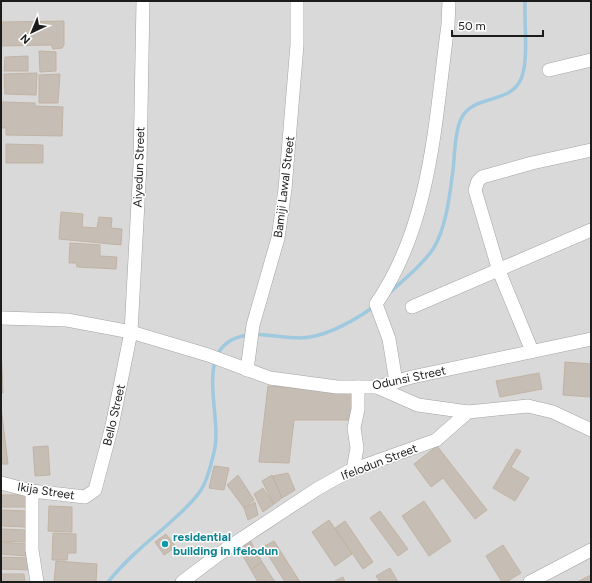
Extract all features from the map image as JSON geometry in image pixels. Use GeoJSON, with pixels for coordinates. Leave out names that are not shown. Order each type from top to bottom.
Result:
{"type":"FeatureCollection","features":[{"type":"Feature","properties":{"kind":"street","name":"Aiyedun Street"},"geometry":{"type":"LineString","coordinates":[[132,332],[140,165],[143,1]]}},
{"type":"Feature","properties":{"kind":"street","name":"Bamiji Lawal Street"},"geometry":{"type":"LineString","coordinates":[[247,370],[253,325],[278,238],[285,190],[297,45],[296,1]]}},
{"type":"Feature","properties":{"kind":"street"},"geometry":{"type":"LineString","coordinates":[[396,382],[389,338],[376,304],[389,285],[408,245],[423,198],[444,55],[449,1]]}},
{"type":"Feature","properties":{"kind":"street"},"geometry":{"type":"LineString","coordinates":[[549,70],[591,60]]}},
{"type":"Feature","properties":{"kind":"street"},"geometry":{"type":"LineString","coordinates":[[532,351],[499,271],[475,190],[478,181],[482,177],[532,163],[591,150]]}},
{"type":"Feature","properties":{"kind":"street"},"geometry":{"type":"LineString","coordinates":[[412,307],[499,271],[591,230]]}},
{"type":"Feature","properties":{"kind":"street"},"geometry":{"type":"LineString","coordinates":[[1,318],[67,320],[132,332]]}},
{"type":"Feature","properties":{"kind":"street","name":"Odunsi Street"},"geometry":{"type":"LineString","coordinates":[[132,332],[208,355],[270,378],[298,383],[358,387],[378,387],[532,351],[591,339]]}},
{"type":"Feature","properties":{"kind":"street","name":"Bello Street"},"geometry":{"type":"LineString","coordinates":[[91,495],[96,490],[112,426],[132,332]]}},
{"type":"Feature","properties":{"kind":"street"},"geometry":{"type":"LineString","coordinates":[[353,470],[357,448],[354,428],[358,409],[358,387]]}},
{"type":"Feature","properties":{"kind":"street"},"geometry":{"type":"LineString","coordinates":[[378,387],[418,406],[468,412],[528,406],[553,412],[591,430]]}},
{"type":"Feature","properties":{"kind":"street","name":"Ifelodun Street"},"geometry":{"type":"LineString","coordinates":[[182,582],[226,549],[317,489],[353,470],[436,440],[468,412]]}},
{"type":"Feature","properties":{"kind":"street","name":"Ikija Street"},"geometry":{"type":"LineString","coordinates":[[1,483],[32,491],[85,497],[91,495]]}},
{"type":"Feature","properties":{"kind":"street"},"geometry":{"type":"LineString","coordinates":[[32,491],[32,550],[37,582]]}},
{"type":"Feature","properties":{"kind":"street"},"geometry":{"type":"LineString","coordinates":[[530,582],[591,550]]}},
{"type":"Feature","properties":{"kind":"shaded area"},"geometry":{"type":"Polygon","coordinates":[[[1,1],[591,1],[591,582],[1,582],[1,1]]]}},
{"type":"Feature","properties":{"kind":"building"},"geometry":{"type":"Polygon","coordinates":[[[64,21],[64,45],[62,48],[53,49],[51,45],[1,46],[1,22],[64,21]]]}},
{"type":"Feature","properties":{"kind":"building"},"geometry":{"type":"Polygon","coordinates":[[[39,51],[56,52],[56,71],[40,72],[39,51]]]}},
{"type":"Feature","properties":{"kind":"building"},"geometry":{"type":"Polygon","coordinates":[[[28,56],[28,71],[4,71],[5,57],[28,56]]]}},
{"type":"Feature","properties":{"kind":"building"},"geometry":{"type":"Polygon","coordinates":[[[37,73],[36,95],[5,94],[4,74],[37,73]]]}},
{"type":"Feature","properties":{"kind":"building"},"geometry":{"type":"Polygon","coordinates":[[[60,74],[58,103],[39,103],[39,75],[60,74]]]}},
{"type":"Feature","properties":{"kind":"building"},"geometry":{"type":"Polygon","coordinates":[[[1,102],[35,103],[35,106],[63,107],[62,136],[6,135],[6,128],[1,128],[1,102]]]}},
{"type":"Feature","properties":{"kind":"building"},"geometry":{"type":"Polygon","coordinates":[[[6,144],[43,145],[43,163],[6,163],[6,144]]]}},
{"type":"Feature","properties":{"kind":"building"},"geometry":{"type":"Polygon","coordinates":[[[61,212],[83,214],[82,227],[97,228],[99,217],[112,218],[111,228],[122,229],[121,245],[59,239],[61,212]]]}},
{"type":"Feature","properties":{"kind":"building"},"geometry":{"type":"Polygon","coordinates":[[[70,243],[100,245],[100,256],[117,257],[116,269],[77,267],[76,263],[69,263],[70,243]]]}},
{"type":"Feature","properties":{"kind":"building"},"geometry":{"type":"Polygon","coordinates":[[[1,346],[3,393],[1,393],[1,346]]]}},
{"type":"Feature","properties":{"kind":"building"},"geometry":{"type":"Polygon","coordinates":[[[565,362],[591,364],[591,397],[563,395],[565,362]]]}},
{"type":"Feature","properties":{"kind":"building"},"geometry":{"type":"Polygon","coordinates":[[[539,373],[542,389],[500,397],[496,381],[539,373]]]}},
{"type":"Feature","properties":{"kind":"building"},"geometry":{"type":"Polygon","coordinates":[[[268,386],[354,392],[352,420],[294,420],[289,463],[259,462],[268,386]]]}},
{"type":"Feature","properties":{"kind":"building"},"geometry":{"type":"Polygon","coordinates":[[[1,407],[8,464],[1,464],[1,407]]]}},
{"type":"Feature","properties":{"kind":"building"},"geometry":{"type":"Polygon","coordinates":[[[48,446],[50,475],[35,476],[33,447],[48,446]]]}},
{"type":"Feature","properties":{"kind":"building"},"geometry":{"type":"Polygon","coordinates":[[[437,446],[487,510],[475,519],[443,478],[431,487],[414,464],[437,446]]]}},
{"type":"Feature","properties":{"kind":"building"},"geometry":{"type":"Polygon","coordinates":[[[516,449],[521,451],[511,467],[529,478],[515,501],[493,488],[516,449]]]}},
{"type":"Feature","properties":{"kind":"building"},"geometry":{"type":"Polygon","coordinates":[[[214,466],[229,468],[224,490],[209,488],[214,466]]]}},
{"type":"Feature","properties":{"kind":"building"},"geometry":{"type":"Polygon","coordinates":[[[288,473],[295,490],[282,498],[273,476],[288,473]]]}},
{"type":"Feature","properties":{"kind":"building"},"geometry":{"type":"Polygon","coordinates":[[[238,475],[254,500],[244,508],[227,485],[238,475]]]}},
{"type":"Feature","properties":{"kind":"building"},"geometry":{"type":"Polygon","coordinates":[[[272,475],[282,498],[274,504],[262,481],[272,475]]]}},
{"type":"Feature","properties":{"kind":"building"},"geometry":{"type":"Polygon","coordinates":[[[263,488],[274,504],[263,512],[254,494],[263,488]]]}},
{"type":"Feature","properties":{"kind":"building"},"geometry":{"type":"Polygon","coordinates":[[[1,495],[26,495],[26,507],[1,507],[1,495]]]}},
{"type":"Feature","properties":{"kind":"building"},"geometry":{"type":"Polygon","coordinates":[[[424,501],[451,541],[429,556],[402,516],[424,501]]]}},
{"type":"Feature","properties":{"kind":"building"},"geometry":{"type":"Polygon","coordinates":[[[255,502],[258,515],[248,520],[244,508],[255,502]]]}},
{"type":"Feature","properties":{"kind":"building"},"geometry":{"type":"Polygon","coordinates":[[[49,506],[72,507],[72,532],[48,531],[49,506]]]}},
{"type":"Feature","properties":{"kind":"building"},"geometry":{"type":"Polygon","coordinates":[[[1,510],[27,511],[26,527],[1,526],[1,510]]]}},
{"type":"Feature","properties":{"kind":"building"},"geometry":{"type":"Polygon","coordinates":[[[380,511],[408,549],[398,556],[370,518],[380,511]]]}},
{"type":"Feature","properties":{"kind":"building"},"geometry":{"type":"Polygon","coordinates":[[[329,520],[352,554],[335,566],[312,532],[329,520]]]}},
{"type":"Feature","properties":{"kind":"building"},"geometry":{"type":"Polygon","coordinates":[[[345,521],[373,562],[363,569],[335,528],[345,521]]]}},
{"type":"Feature","properties":{"kind":"building"},"geometry":{"type":"Polygon","coordinates":[[[1,529],[25,530],[25,542],[1,541],[1,529]]]}},
{"type":"Feature","properties":{"kind":"building"},"geometry":{"type":"Polygon","coordinates":[[[53,533],[76,534],[76,553],[68,553],[67,560],[52,560],[53,533]]]}},
{"type":"Feature","properties":{"kind":"building","name":"residential building in ifelodun"},"geometry":{"type":"Polygon","coordinates":[[[166,534],[176,547],[164,555],[155,542],[166,534]]]}},
{"type":"Feature","properties":{"kind":"building"},"geometry":{"type":"Polygon","coordinates":[[[250,540],[262,562],[251,570],[239,549],[250,540]]]}},
{"type":"Feature","properties":{"kind":"building"},"geometry":{"type":"Polygon","coordinates":[[[274,541],[300,582],[285,582],[263,547],[274,541]]]}},
{"type":"Feature","properties":{"kind":"building"},"geometry":{"type":"Polygon","coordinates":[[[1,542],[27,544],[26,556],[1,554],[1,542]]]}},
{"type":"Feature","properties":{"kind":"building"},"geometry":{"type":"Polygon","coordinates":[[[503,545],[521,573],[506,582],[502,582],[486,556],[503,545]]]}},
{"type":"Feature","properties":{"kind":"building"},"geometry":{"type":"Polygon","coordinates":[[[1,557],[30,558],[30,570],[1,569],[1,557]]]}},
{"type":"Feature","properties":{"kind":"building"},"geometry":{"type":"Polygon","coordinates":[[[56,561],[97,564],[96,582],[54,582],[56,561]]]}},
{"type":"Feature","properties":{"kind":"building"},"geometry":{"type":"Polygon","coordinates":[[[262,562],[275,582],[258,582],[251,570],[262,562]]]}},
{"type":"Feature","properties":{"kind":"building"},"geometry":{"type":"Polygon","coordinates":[[[390,568],[398,582],[380,582],[376,576],[390,568]]]}},
{"type":"Feature","properties":{"kind":"building"},"geometry":{"type":"Polygon","coordinates":[[[1,574],[24,574],[25,582],[1,582],[1,574]]]}},
{"type":"Feature","properties":{"kind":"building"},"geometry":{"type":"Polygon","coordinates":[[[591,575],[591,582],[577,582],[591,575]]]}},
{"type":"Feature","properties":{"kind":"building"},"geometry":{"type":"Polygon","coordinates":[[[343,577],[345,582],[333,582],[343,577]]]}},
{"type":"Feature","properties":{"kind":"waterway"},"geometry":{"type":"LineString","coordinates":[[388,294],[412,273],[429,255],[441,232],[447,211],[456,138],[461,119],[466,111],[473,106],[509,93],[516,87],[521,79],[526,52],[525,1]]}},
{"type":"Feature","properties":{"kind":"waterway"},"geometry":{"type":"LineString","coordinates":[[255,334],[295,338],[320,335],[359,317],[375,306]]}},
{"type":"Feature","properties":{"kind":"waterway"},"geometry":{"type":"LineString","coordinates":[[108,582],[135,553],[189,505],[203,486],[214,452],[216,437],[213,383],[214,366],[219,351],[230,341],[248,335]]}},
{"type":"Feature","properties":{"kind":"place","name":"residential building in ifelodun"},"geometry":{"type":"Point","coordinates":[165,544]}}]}
